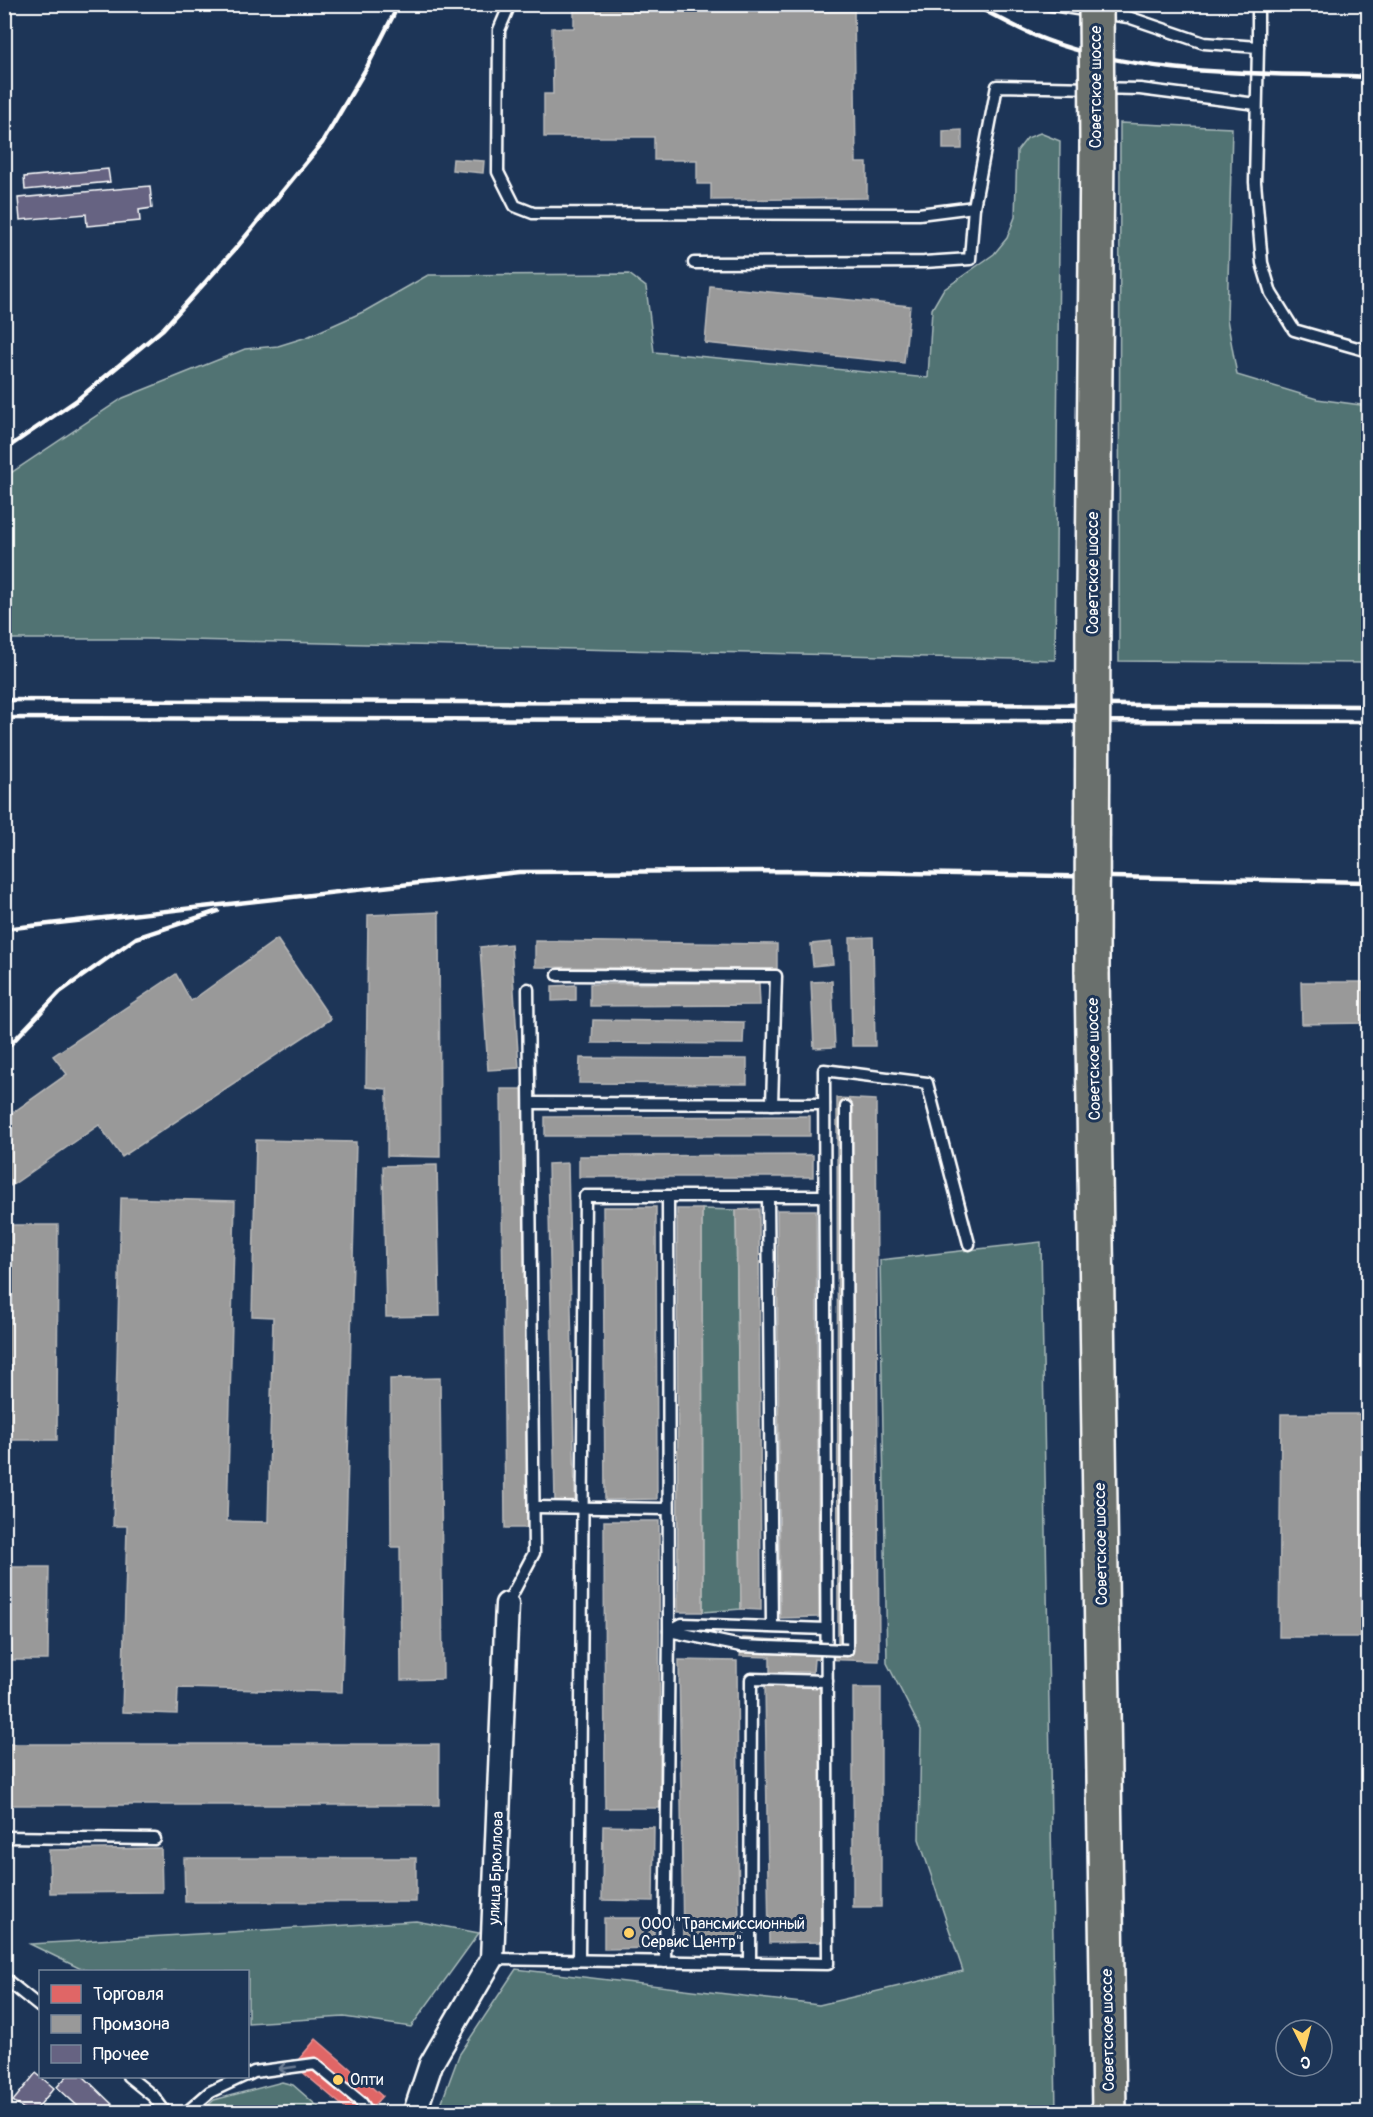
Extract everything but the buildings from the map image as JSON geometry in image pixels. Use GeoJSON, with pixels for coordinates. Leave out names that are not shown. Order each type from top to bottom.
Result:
{"type":"FeatureCollection","features":[{"type":"Feature","properties":{"kind":"main road","name":"Советское шоссе"},"geometry":{"type":"LineString","coordinates":[[1096,4],[1092,970],[1109,2112]]}},
{"type":"Feature","properties":{"kind":"street","name":"улица Брюллова"},"geometry":{"type":"LineString","coordinates":[[415,2112],[431,2064],[492,1959],[507,1604]]}},
{"type":"Feature","properties":{"kind":"lane"},"geometry":{"type":"LineString","coordinates":[[510,4],[499,30],[498,172],[515,206],[533,213],[663,215],[919,214],[974,207]]}},
{"type":"Feature","properties":{"kind":"lane"},"geometry":{"type":"LineString","coordinates":[[1046,4],[1128,17],[1204,43],[1258,47]]}},
{"type":"Feature","properties":{"kind":"lane"},"geometry":{"type":"LineString","coordinates":[[1258,4],[1255,182],[1262,262],[1271,293],[1294,330],[1368,351]]}},
{"type":"Feature","properties":{"kind":"lane"},"geometry":{"type":"LineString","coordinates":[[694,263],[924,262],[970,258],[974,207],[997,86],[1140,89],[1256,104]]}},
{"type":"Feature","properties":{"kind":"lane"},"geometry":{"type":"LineString","coordinates":[[558,975],[776,976],[772,1104]]}},
{"type":"Feature","properties":{"kind":"lane"},"geometry":{"type":"LineString","coordinates":[[507,1604],[534,1553],[528,988]]}},
{"type":"Feature","properties":{"kind":"lane"},"geometry":{"type":"LineString","coordinates":[[492,1959],[828,1964],[824,1070],[927,1083],[969,1244]]}},
{"type":"Feature","properties":{"kind":"lane"},"geometry":{"type":"LineString","coordinates":[[530,1103],[824,1104]]}},
{"type":"Feature","properties":{"kind":"lane"},"geometry":{"type":"LineString","coordinates":[[669,1631],[741,1646],[847,1650],[846,1107]]}},
{"type":"Feature","properties":{"kind":"lane"},"geometry":{"type":"LineString","coordinates":[[579,1960],[585,1196],[825,1196]]}},
{"type":"Feature","properties":{"kind":"lane"},"geometry":{"type":"LineString","coordinates":[[665,1962],[669,1631],[668,1196]]}},
{"type":"Feature","properties":{"kind":"lane"},"geometry":{"type":"LineString","coordinates":[[768,1196],[772,1626]]}},
{"type":"Feature","properties":{"kind":"lane"},"geometry":{"type":"LineString","coordinates":[[535,1507],[667,1509]]}},
{"type":"Feature","properties":{"kind":"lane"},"geometry":{"type":"LineString","coordinates":[[669,1631],[682,1624],[826,1629]]}},
{"type":"Feature","properties":{"kind":"lane"},"geometry":{"type":"LineString","coordinates":[[750,1963],[751,1679],[827,1681]]}},
{"type":"Feature","properties":{"kind":"lane"},"geometry":{"type":"LineString","coordinates":[[4,1837],[155,1839]]}},
{"type":"Feature","properties":{"kind":"lane"},"geometry":{"type":"LineString","coordinates":[[4,1978],[39,2006]]}},
{"type":"Feature","properties":{"kind":"lane"},"geometry":{"type":"LineString","coordinates":[[249,2074],[315,2064],[361,2102],[368,2112]]}},
{"type":"Feature","properties":{"kind":"lane"},"geometry":{"type":"LineString","coordinates":[[130,2078],[153,2097],[165,2112]]}},
{"type":"Feature","properties":{"kind":"lane"},"geometry":{"type":"LineString","coordinates":[[186,2112],[210,2092],[242,2078]]}},
{"type":"Feature","properties":{"kind":"green space"},"geometry":{"type":"Polygon","coordinates":[[[1120,123],[1232,128],[1227,319],[1237,375],[1317,399],[1368,406],[1368,663],[1119,661],[1120,123]]]}},
{"type":"Feature","properties":{"kind":"green space"},"geometry":{"type":"Polygon","coordinates":[[[1040,133],[1060,141],[1055,660],[146,639],[5,639],[5,477],[123,398],[245,349],[278,346],[307,337],[365,311],[428,275],[629,274],[646,287],[654,352],[928,378],[932,309],[943,290],[994,254],[1007,238],[1015,217],[1017,151],[1027,138],[1040,133]]]}},
{"type":"Feature","properties":{"kind":"green space"},"geometry":{"type":"Polygon","coordinates":[[[702,1209],[736,1210],[741,1609],[703,1612],[702,1209]]]}},
{"type":"Feature","properties":{"kind":"green space"},"geometry":{"type":"Polygon","coordinates":[[[1041,1242],[1056,2112],[438,2112],[459,2055],[516,1969],[819,2005],[963,1971],[919,1839],[921,1730],[887,1663],[880,1260],[1041,1242]]]}},
{"type":"Feature","properties":{"kind":"green space"},"geometry":{"type":"Polygon","coordinates":[[[416,1921],[479,1933],[411,2027],[344,2017],[249,2023],[249,1970],[87,1970],[30,1944],[416,1921]]]}},
{"type":"Feature","properties":{"kind":"green space"},"geometry":{"type":"Polygon","coordinates":[[[282,2082],[293,2085],[324,2112],[201,2112],[214,2100],[282,2082]]]}},
{"type":"Feature","properties":{"kind":"railway"},"geometry":{"type":"LineString","coordinates":[[4,450],[77,400],[163,329],[237,247],[322,143],[367,67],[399,4]]}},
{"type":"Feature","properties":{"kind":"railway"},"geometry":{"type":"LineString","coordinates":[[972,4],[1046,40],[1124,61],[1205,71],[1368,77]]}},
{"type":"Feature","properties":{"kind":"railway"},"geometry":{"type":"LineString","coordinates":[[4,700],[1368,706]]}},
{"type":"Feature","properties":{"kind":"railway"},"geometry":{"type":"LineString","coordinates":[[4,718],[1368,722]]}},
{"type":"Feature","properties":{"kind":"railway"},"geometry":{"type":"LineString","coordinates":[[4,929],[519,872],[801,871],[1368,882]]}},
{"type":"Feature","properties":{"kind":"railway"},"geometry":{"type":"LineString","coordinates":[[4,1051],[60,992],[136,938],[218,911]]}},
{"type":"Feature","properties":{"kind":"place","name":"ООО \"Трансмиссионный Сервис Центр\""},"geometry":{"type":"Point","coordinates":[629,1933]}},
{"type":"Feature","properties":{"kind":"place","name":"Опти"},"geometry":{"type":"Point","coordinates":[338,2080]}}]}
